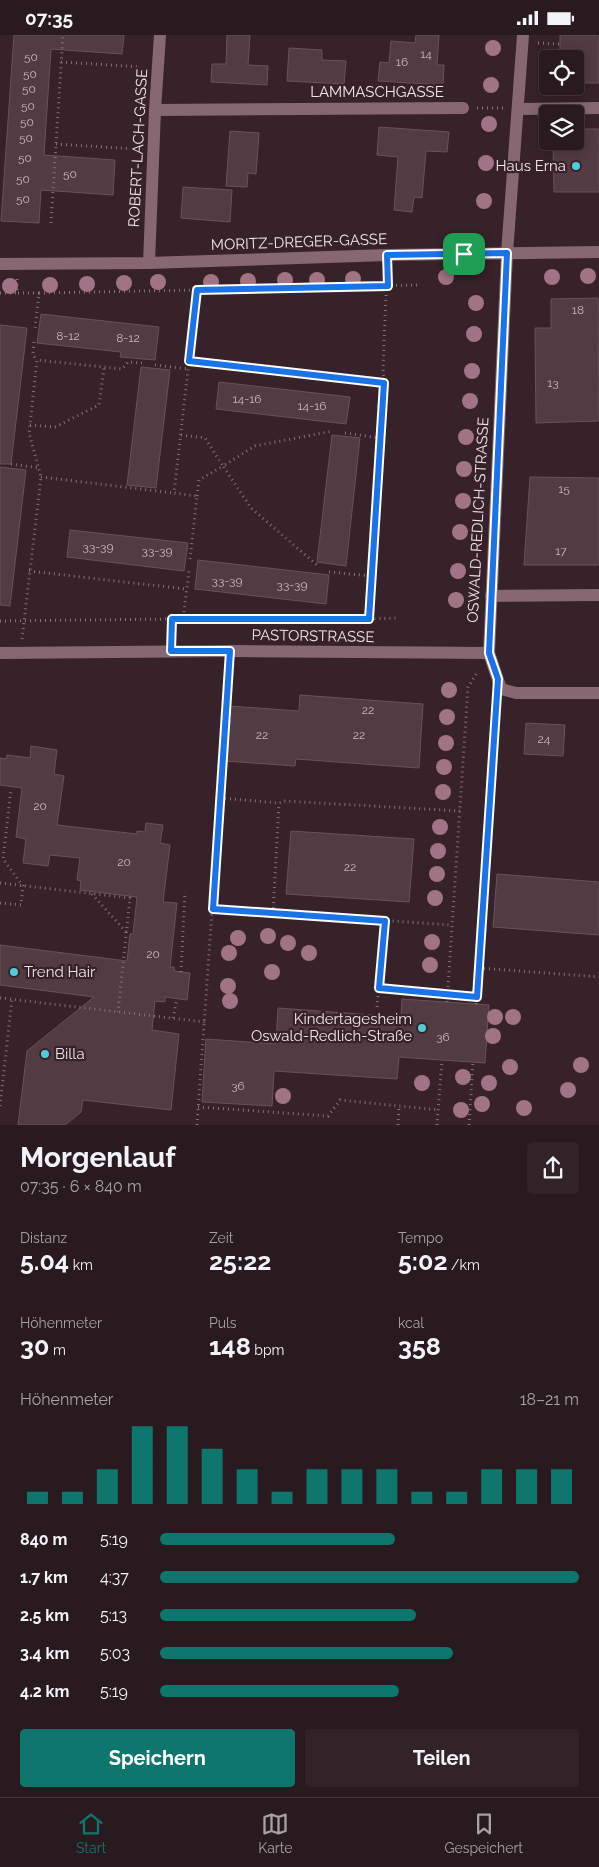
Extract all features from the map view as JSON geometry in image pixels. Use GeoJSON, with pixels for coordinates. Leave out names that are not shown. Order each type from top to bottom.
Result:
{"type":"FeatureCollection","features":[{"type":"Feature","properties":{"kind":"street","name":"ROBERT-LACH-GASSE"},"geometry":{"type":"LineString","coordinates":[[149,263],[160,35]]}},
{"type":"Feature","properties":{"kind":"street","name":"OSWALD-REDLICH-STRASSE"},"geometry":{"type":"LineString","coordinates":[[489,653],[507,253],[523,39]]}},
{"type":"Feature","properties":{"kind":"street","name":"LAMMASCHGASSE"},"geometry":{"type":"LineString","coordinates":[[155,110],[463,108]]}},
{"type":"Feature","properties":{"kind":"street"},"geometry":{"type":"LineString","coordinates":[[519,109],[599,108]]}},
{"type":"Feature","properties":{"kind":"street","name":"MORITZ-DREGER-GASSE"},"geometry":{"type":"LineString","coordinates":[[0,264],[149,263],[387,255],[599,252]]}},
{"type":"Feature","properties":{"kind":"street"},"geometry":{"type":"LineString","coordinates":[[491,596],[599,595]]}},
{"type":"Feature","properties":{"kind":"street","name":"PASTORSTRASSE"},"geometry":{"type":"LineString","coordinates":[[0,653],[230,651],[489,653]]}},
{"type":"Feature","properties":{"kind":"street"},"geometry":{"type":"LineString","coordinates":[[489,653],[501,689],[516,693],[599,693]]}},
{"type":"Feature","properties":{"kind":"path"},"geometry":{"type":"LineString","coordinates":[[51,223],[63,35]]}},
{"type":"Feature","properties":{"kind":"path"},"geometry":{"type":"LineString","coordinates":[[523,39],[560,44]]}},
{"type":"Feature","properties":{"kind":"path"},"geometry":{"type":"LineString","coordinates":[[61,62],[141,67]]}},
{"type":"Feature","properties":{"kind":"path","name":"LAMMASCHGASSE"},"geometry":{"type":"LineString","coordinates":[[463,108],[519,109]]}},
{"type":"Feature","properties":{"kind":"path"},"geometry":{"type":"LineString","coordinates":[[56,144],[135,149]]}},
{"type":"Feature","properties":{"kind":"path"},"geometry":{"type":"LineString","coordinates":[[369,619],[384,383],[383,369],[388,286],[387,255]]}},
{"type":"Feature","properties":{"kind":"path"},"geometry":{"type":"LineString","coordinates":[[16,263],[17,293]]}},
{"type":"Feature","properties":{"kind":"path"},"geometry":{"type":"LineString","coordinates":[[0,293],[419,285]]}},
{"type":"Feature","properties":{"kind":"path"},"geometry":{"type":"LineString","coordinates":[[174,493],[197,290]]}},
{"type":"Feature","properties":{"kind":"path"},"geometry":{"type":"LineString","coordinates":[[36,329],[39,293]]}},
{"type":"Feature","properties":{"kind":"path"},"geometry":{"type":"LineString","coordinates":[[34,342],[33,355],[38,360],[122,369],[128,362],[142,363]]}},
{"type":"Feature","properties":{"kind":"path"},"geometry":{"type":"LineString","coordinates":[[21,653],[40,477],[29,433],[38,360]]}},
{"type":"Feature","properties":{"kind":"path"},"geometry":{"type":"LineString","coordinates":[[189,361],[384,383]]}},
{"type":"Feature","properties":{"kind":"path"},"geometry":{"type":"LineString","coordinates":[[155,365],[188,369]]}},
{"type":"Feature","properties":{"kind":"path"},"geometry":{"type":"LineString","coordinates":[[30,425],[55,427],[99,405],[104,368]]}},
{"type":"Feature","properties":{"kind":"path"},"geometry":{"type":"LineString","coordinates":[[190,559],[200,480],[255,446],[332,431]]}},
{"type":"Feature","properties":{"kind":"path"},"geometry":{"type":"LineString","coordinates":[[345,433],[380,438]]}},
{"type":"Feature","properties":{"kind":"path"},"geometry":{"type":"LineString","coordinates":[[180,435],[205,438],[251,508],[317,565]]}},
{"type":"Feature","properties":{"kind":"path"},"geometry":{"type":"LineString","coordinates":[[11,464],[39,467]]}},
{"type":"Feature","properties":{"kind":"path"},"geometry":{"type":"LineString","coordinates":[[40,477],[197,496]]}},
{"type":"Feature","properties":{"kind":"path"},"geometry":{"type":"LineString","coordinates":[[29,571],[186,589]]}},
{"type":"Feature","properties":{"kind":"path"},"geometry":{"type":"LineString","coordinates":[[183,619],[188,571]]}},
{"type":"Feature","properties":{"kind":"path"},"geometry":{"type":"LineString","coordinates":[[330,572],[371,576]]}},
{"type":"Feature","properties":{"kind":"path"},"geometry":{"type":"LineString","coordinates":[[0,621],[397,618]]}},
{"type":"Feature","properties":{"kind":"path"},"geometry":{"type":"LineString","coordinates":[[171,651],[172,619]]}},
{"type":"Feature","properties":{"kind":"path"},"geometry":{"type":"LineString","coordinates":[[197,1125],[230,651]]}},
{"type":"Feature","properties":{"kind":"path"},"geometry":{"type":"LineString","coordinates":[[447,1002],[468,687],[489,653]]}},
{"type":"Feature","properties":{"kind":"path"},"geometry":{"type":"LineString","coordinates":[[476,1004],[498,679]]}},
{"type":"Feature","properties":{"kind":"path"},"geometry":{"type":"LineString","coordinates":[[0,903],[21,905],[23,886],[3,859],[11,789]]}},
{"type":"Feature","properties":{"kind":"path"},"geometry":{"type":"LineString","coordinates":[[220,798],[279,803],[284,801],[460,811]]}},
{"type":"Feature","properties":{"kind":"path"},"geometry":{"type":"LineString","coordinates":[[273,913],[279,803]]}},
{"type":"Feature","properties":{"kind":"path"},"geometry":{"type":"LineString","coordinates":[[0,862],[6,863]]}},
{"type":"Feature","properties":{"kind":"path"},"geometry":{"type":"LineString","coordinates":[[0,883],[130,899],[118,1012]]}},
{"type":"Feature","properties":{"kind":"path"},"geometry":{"type":"LineString","coordinates":[[181,972],[185,891]]}},
{"type":"Feature","properties":{"kind":"path"},"geometry":{"type":"LineString","coordinates":[[92,894],[126,932]]}},
{"type":"Feature","properties":{"kind":"path"},"geometry":{"type":"LineString","coordinates":[[213,909],[452,925]]}},
{"type":"Feature","properties":{"kind":"path"},"geometry":{"type":"LineString","coordinates":[[377,1007],[385,921]]}},
{"type":"Feature","properties":{"kind":"path"},"geometry":{"type":"LineString","coordinates":[[479,968],[599,977]]}},
{"type":"Feature","properties":{"kind":"path"},"geometry":{"type":"LineString","coordinates":[[379,988],[477,997]]}},
{"type":"Feature","properties":{"kind":"path"},"geometry":{"type":"LineString","coordinates":[[0,998],[205,1022]]}},
{"type":"Feature","properties":{"kind":"path"},"geometry":{"type":"LineString","coordinates":[[0,1106],[12,999]]}},
{"type":"Feature","properties":{"kind":"path"},"geometry":{"type":"LineString","coordinates":[[173,1018],[177,999]]}},
{"type":"Feature","properties":{"kind":"path"},"geometry":{"type":"LineString","coordinates":[[437,1125],[442,1060]]}},
{"type":"Feature","properties":{"kind":"path"},"geometry":{"type":"LineString","coordinates":[[469,1125],[473,1062]]}},
{"type":"Feature","properties":{"kind":"path"},"geometry":{"type":"LineString","coordinates":[[198,1107],[328,1116],[340,1100],[438,1110]]}},
{"type":"Feature","properties":{"kind":"path"},"geometry":{"type":"LineString","coordinates":[[398,1125],[399,1106]]}},
{"type":"Feature","properties":{"kind":"building"},"geometry":{"type":"Polygon","coordinates":[[[14,35],[124,35],[122,54],[51,49],[44,155],[115,160],[113,195],[41,190],[39,223],[1,221],[14,35]]]}},
{"type":"Feature","properties":{"kind":"building"},"geometry":{"type":"Polygon","coordinates":[[[227,35],[250,35],[248,65],[268,66],[267,85],[211,82],[212,64],[226,64],[227,35]]]}},
{"type":"Feature","properties":{"kind":"building"},"geometry":{"type":"Polygon","coordinates":[[[416,35],[439,35],[437,65],[444,65],[443,85],[378,81],[380,62],[389,63],[391,41],[415,43],[416,35]]]}},
{"type":"Feature","properties":{"kind":"building"},"geometry":{"type":"Polygon","coordinates":[[[560,35],[599,35],[599,83],[584,83],[584,50],[560,50],[560,35]]]}},
{"type":"Feature","properties":{"kind":"building"},"geometry":{"type":"Polygon","coordinates":[[[289,48],[322,50],[322,60],[346,61],[344,84],[287,81],[289,48]]]}},
{"type":"Feature","properties":{"kind":"building"},"geometry":{"type":"Polygon","coordinates":[[[379,127],[449,132],[447,152],[426,151],[422,198],[414,197],[412,212],[394,210],[398,157],[377,155],[379,127]]]}},
{"type":"Feature","properties":{"kind":"building","name":"Haus Erna"},"geometry":{"type":"Polygon","coordinates":[[[584,129],[599,129],[599,192],[554,192],[553,150],[584,150],[584,129]]]}},
{"type":"Feature","properties":{"kind":"building"},"geometry":{"type":"Polygon","coordinates":[[[230,131],[259,133],[256,174],[248,173],[247,187],[226,186],[230,131]]]}},
{"type":"Feature","properties":{"kind":"building"},"geometry":{"type":"Polygon","coordinates":[[[183,187],[232,190],[230,222],[181,218],[183,187]]]}},
{"type":"Feature","properties":{"kind":"building"},"geometry":{"type":"Polygon","coordinates":[[[598,298],[599,421],[536,423],[535,328],[551,328],[551,299],[598,298]]]}},
{"type":"Feature","properties":{"kind":"building"},"geometry":{"type":"Polygon","coordinates":[[[41,314],[159,327],[155,360],[120,357],[121,352],[37,343],[41,314]]]}},
{"type":"Feature","properties":{"kind":"building"},"geometry":{"type":"Polygon","coordinates":[[[0,325],[27,328],[11,464],[0,464],[0,325]]]}},
{"type":"Feature","properties":{"kind":"building"},"geometry":{"type":"Polygon","coordinates":[[[141,367],[170,370],[156,488],[127,485],[141,367]]]}},
{"type":"Feature","properties":{"kind":"building"},"geometry":{"type":"Polygon","coordinates":[[[219,382],[350,397],[346,424],[216,409],[219,382]]]}},
{"type":"Feature","properties":{"kind":"building"},"geometry":{"type":"Polygon","coordinates":[[[332,435],[360,438],[346,566],[317,562],[332,435]]]}},
{"type":"Feature","properties":{"kind":"building"},"geometry":{"type":"Polygon","coordinates":[[[0,467],[26,470],[10,606],[0,605],[0,467]]]}},
{"type":"Feature","properties":{"kind":"building"},"geometry":{"type":"Polygon","coordinates":[[[530,477],[599,478],[599,565],[524,565],[530,477]]]}},
{"type":"Feature","properties":{"kind":"building"},"geometry":{"type":"Polygon","coordinates":[[[70,530],[188,543],[184,571],[67,557],[70,530]]]}},
{"type":"Feature","properties":{"kind":"building"},"geometry":{"type":"Polygon","coordinates":[[[198,560],[329,575],[326,604],[195,589],[198,560]]]}},
{"type":"Feature","properties":{"kind":"building"},"geometry":{"type":"Polygon","coordinates":[[[300,695],[423,704],[419,768],[296,759],[295,766],[225,761],[229,706],[299,711],[300,695]]]}},
{"type":"Feature","properties":{"kind":"building"},"geometry":{"type":"Polygon","coordinates":[[[526,723],[565,725],[563,756],[524,754],[526,723]]]}},
{"type":"Feature","properties":{"kind":"building"},"geometry":{"type":"Polygon","coordinates":[[[31,746],[57,750],[54,774],[64,776],[57,825],[137,834],[137,831],[145,832],[146,823],[163,825],[160,843],[170,845],[163,902],[177,903],[170,967],[174,967],[174,971],[190,973],[187,1000],[165,997],[165,1002],[155,1001],[152,1030],[179,1034],[171,1110],[83,1100],[81,1112],[65,1125],[18,1125],[27,1051],[94,997],[0,985],[0,945],[127,961],[130,934],[133,934],[137,897],[80,890],[81,881],[77,880],[80,858],[50,855],[48,866],[23,863],[26,839],[16,837],[22,788],[0,785],[0,758],[6,759],[7,755],[30,758],[31,746]]]}},
{"type":"Feature","properties":{"kind":"building"},"geometry":{"type":"Polygon","coordinates":[[[291,831],[414,839],[409,902],[286,894],[291,831]]]}},
{"type":"Feature","properties":{"kind":"building"},"geometry":{"type":"Polygon","coordinates":[[[497,874],[599,882],[599,935],[493,927],[497,874]]]}},
{"type":"Feature","properties":{"kind":"building"},"geometry":{"type":"Polygon","coordinates":[[[402,999],[489,1005],[485,1063],[399,1057],[397,1079],[274,1071],[272,1106],[202,1102],[206,1039],[276,1044],[278,1008],[401,1017],[402,999]]]}},
{"type":"Feature","properties":{"kind":"place","name":"Haus Erna"},"geometry":{"type":"Point","coordinates":[576,166]}},
{"type":"Feature","properties":{"kind":"place","name":"Trend Hair"},"geometry":{"type":"Point","coordinates":[14,972]}},
{"type":"Feature","properties":{"kind":"place","name":"Kindertagesheim Oswald-Redlich-Straße"},"geometry":{"type":"Point","coordinates":[422,1028]}},
{"type":"Feature","properties":{"kind":"place","name":"Billa"},"geometry":{"type":"Point","coordinates":[45,1054]}},
{"type":"Feature","properties":{"kind":"route"},"geometry":{"type":"LineString","coordinates":[[507,253],[489,653],[498,679],[477,997],[379,988],[385,921],[213,909],[230,651],[171,651],[172,619],[369,619],[384,383],[189,361],[197,290],[388,286],[387,255],[464,254],[507,253]]}}]}
